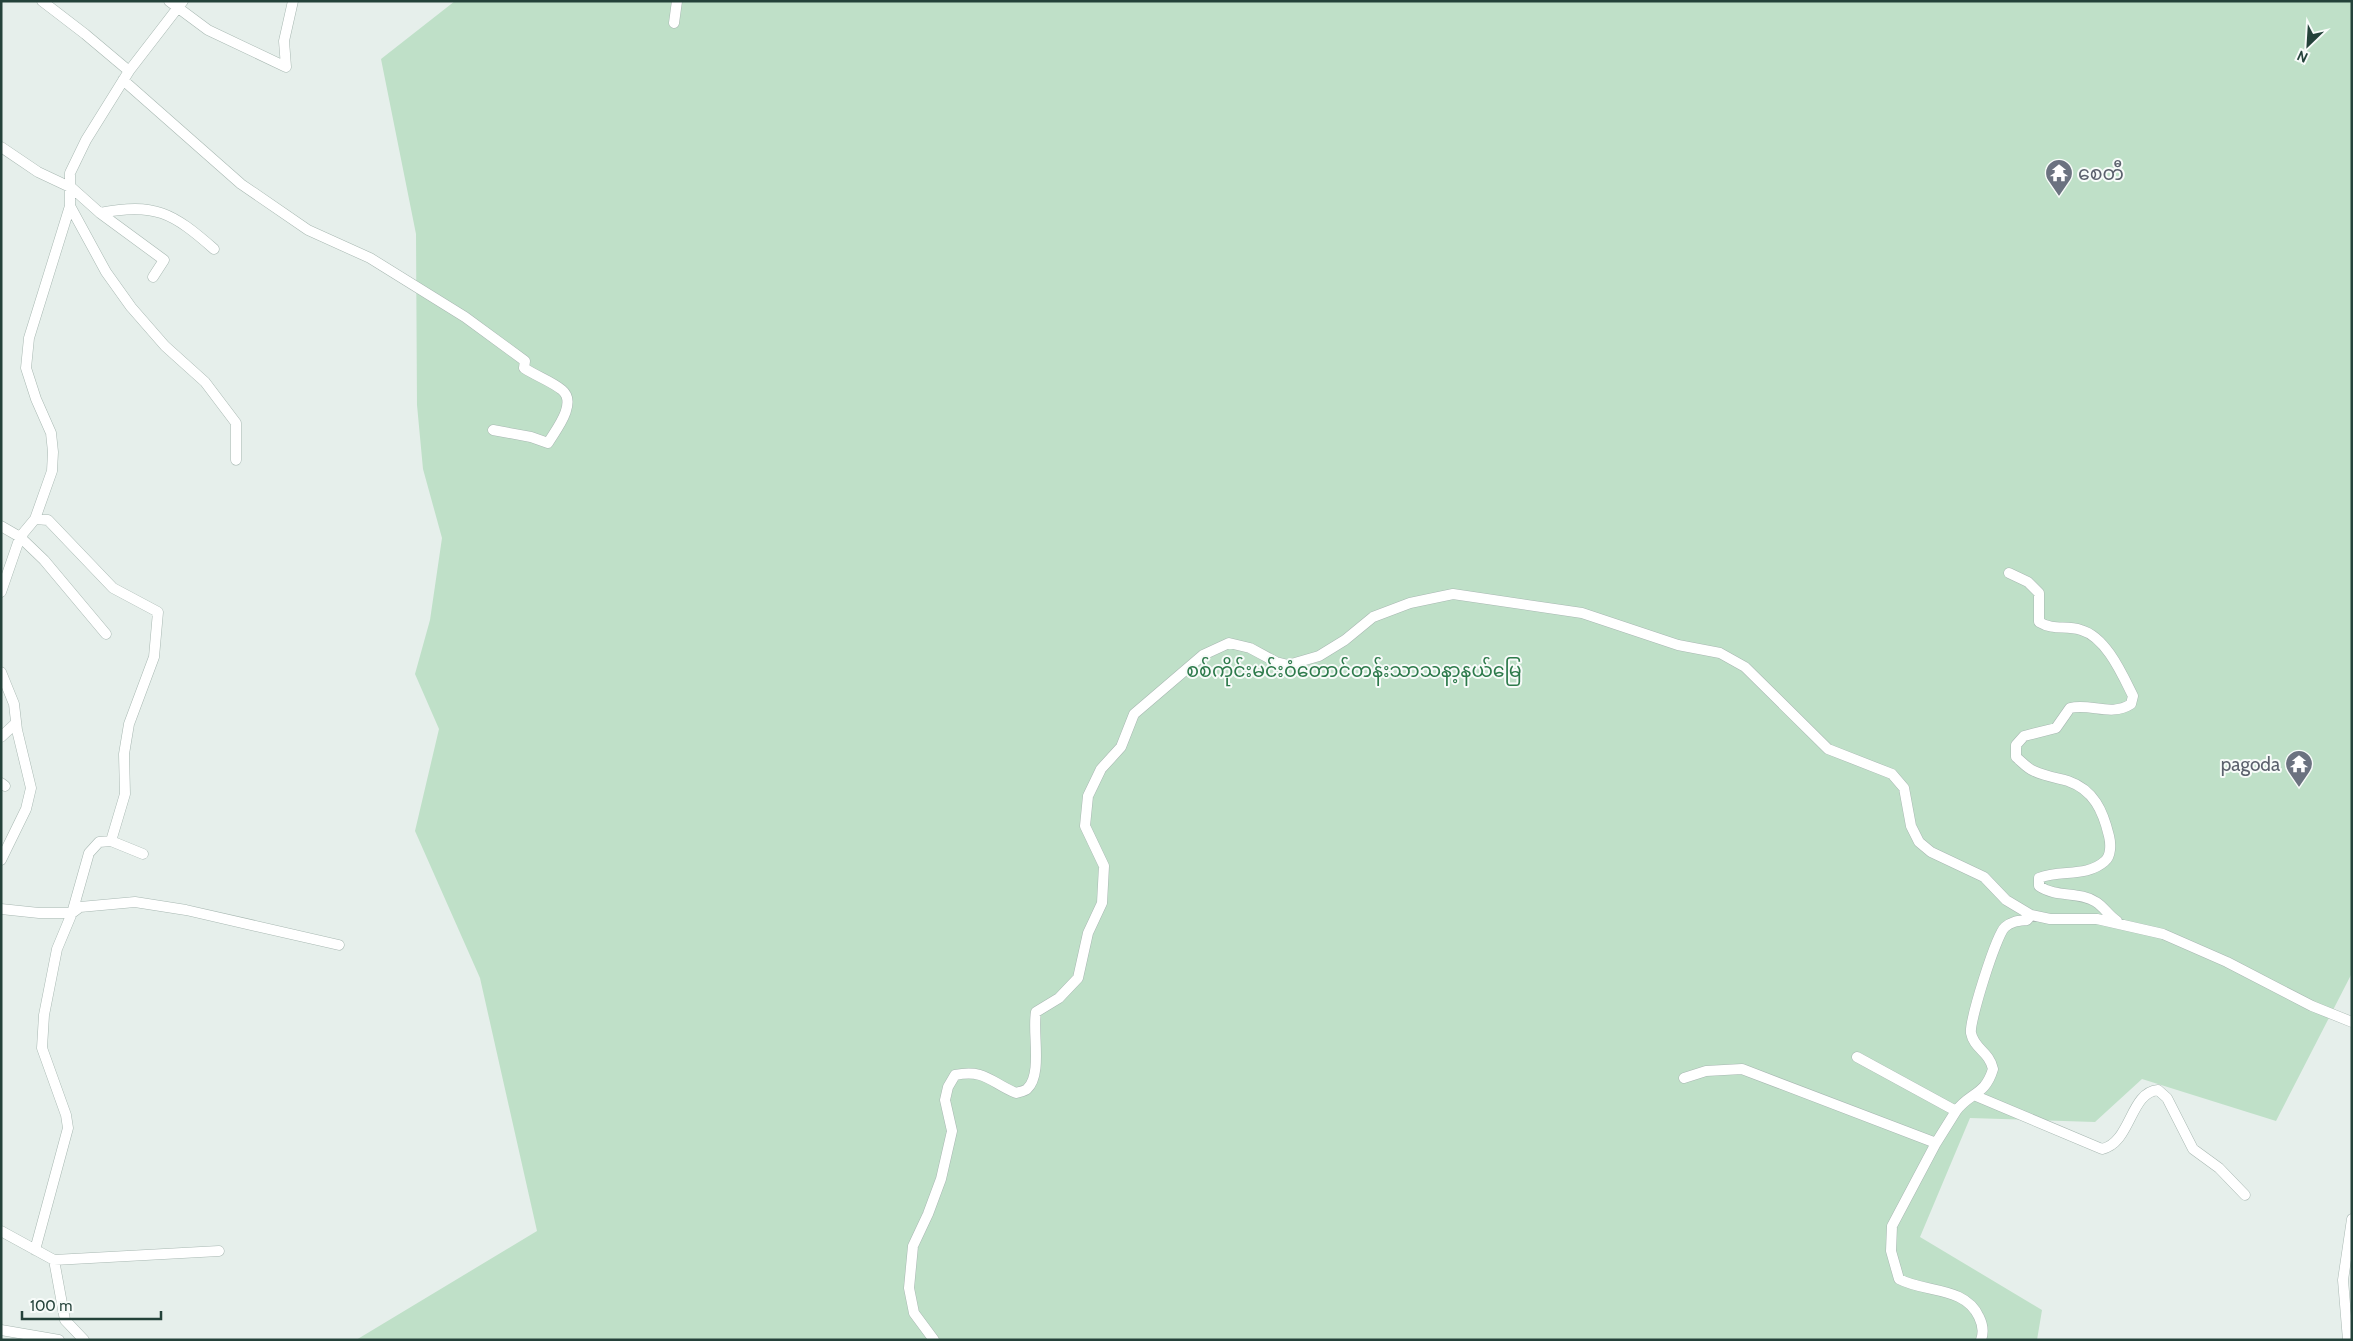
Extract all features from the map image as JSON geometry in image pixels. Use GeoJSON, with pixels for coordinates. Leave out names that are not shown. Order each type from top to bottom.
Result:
{"type":"FeatureCollection","features":[{"type":"Feature","properties":{"kind":"street"},"geometry":{"type":"LineString","coordinates":[[42,1],[85,34],[248,189],[308,230],[370,258],[465,317],[525,361],[524,368],[563,390],[567,398],[566,410],[548,443],[531,436],[493,430]]}},
{"type":"Feature","properties":{"kind":"street"},"geometry":{"type":"LineString","coordinates":[[1,592],[20,537],[35,519],[52,471],[51,433],[36,399],[26,368],[29,338],[70,206],[72,188],[70,173],[86,140],[126,75],[177,3],[208,30],[286,67],[284,41],[293,1]]}},
{"type":"Feature","properties":{"kind":"street"},"geometry":{"type":"LineString","coordinates":[[674,23],[677,1]]}},
{"type":"Feature","properties":{"kind":"street"},"geometry":{"type":"LineString","coordinates":[[1,147],[38,172],[72,188],[100,213],[164,260],[153,277]]}},
{"type":"Feature","properties":{"kind":"street"},"geometry":{"type":"LineString","coordinates":[[70,206],[106,272],[131,307],[165,346],[205,382],[236,423],[236,460]]}},
{"type":"Feature","properties":{"kind":"street"},"geometry":{"type":"LineString","coordinates":[[100,213],[127,208],[146,208],[184,223],[214,249]]}},
{"type":"Feature","properties":{"kind":"street"},"geometry":{"type":"LineString","coordinates":[[35,519],[48,520],[113,588],[158,612],[154,657],[129,724],[124,754],[125,794],[111,841]]}},
{"type":"Feature","properties":{"kind":"street"},"geometry":{"type":"LineString","coordinates":[[1,526],[20,537],[44,560],[106,634]]}},
{"type":"Feature","properties":{"kind":"street"},"geometry":{"type":"LineString","coordinates":[[2009,573],[2028,582],[2039,593],[2039,622],[2050,628],[2080,629],[2093,635],[2109,655],[2133,696],[2131,704],[2122,709],[2106,710],[2082,705],[2070,708],[2056,728],[2024,736],[2016,745],[2016,757],[2033,771],[2070,782],[2088,792],[2100,806],[2110,840],[2110,853],[2106,861],[2087,871],[2065,875],[2048,874],[2039,878],[2039,886],[2045,890],[2084,897],[2096,902],[2106,913],[2125,926]]}},
{"type":"Feature","properties":{"kind":"street"},"geometry":{"type":"LineString","coordinates":[[934,1340],[914,1313],[909,1288],[913,1246],[928,1214],[940,1179],[952,1130],[945,1100],[948,1087],[955,1075],[968,1072],[982,1074],[1000,1086],[1016,1093],[1027,1090],[1034,1078],[1036,1035],[1033,1024],[1036,1012],[1059,998],[1078,978],[1088,933],[1102,902],[1104,866],[1086,826],[1088,796],[1101,769],[1120,747],[1134,714],[1203,654],[1228,644],[1250,648],[1276,662],[1288,665],[1319,656],[1344,640],[1373,616],[1410,603],[1453,594],[1582,613],[1678,645],[1720,653],[1745,667],[1828,749],[1892,774],[1904,788],[1911,826],[1919,842],[1931,852],[1984,877],[2006,900],[2031,915],[2050,919],[2097,919],[2163,934],[2227,962],[2312,1006],[2352,1022]]}},
{"type":"Feature","properties":{"kind":"street"},"geometry":{"type":"LineString","coordinates":[[1,672],[14,704],[16,723],[31,788],[26,808],[2,857]]}},
{"type":"Feature","properties":{"kind":"street"},"geometry":{"type":"LineString","coordinates":[[1,737],[16,723]]}},
{"type":"Feature","properties":{"kind":"street"},"geometry":{"type":"LineString","coordinates":[[35,1250],[68,1128],[66,1116],[42,1048],[44,1015],[57,949],[72,913],[89,853],[99,842],[111,841],[143,854]]}},
{"type":"Feature","properties":{"kind":"street"},"geometry":{"type":"LineString","coordinates":[[1,909],[39,913],[72,913],[80,906],[135,902],[186,910],[339,944]]}},
{"type":"Feature","properties":{"kind":"street"},"geometry":{"type":"LineString","coordinates":[[1981,1340],[1983,1328],[1980,1319],[1969,1303],[1949,1293],[1922,1289],[1899,1279],[1892,1261],[1892,1226],[1936,1143],[1956,1111],[1963,1102],[1976,1096],[1986,1084],[1993,1069],[1987,1054],[1974,1043],[1971,1027],[1996,941],[2004,928],[2012,922],[2026,920],[2031,915]]}},
{"type":"Feature","properties":{"kind":"street"},"geometry":{"type":"LineString","coordinates":[[1857,1057],[1956,1111]]}},
{"type":"Feature","properties":{"kind":"street"},"geometry":{"type":"LineString","coordinates":[[1684,1078],[1706,1071],[1742,1069],[1936,1143]]}},
{"type":"Feature","properties":{"kind":"street"},"geometry":{"type":"LineString","coordinates":[[1976,1096],[2102,1149],[2117,1142],[2145,1096],[2158,1090],[2167,1098],[2193,1149],[2219,1168],[2245,1195]]}},
{"type":"Feature","properties":{"kind":"street"},"geometry":{"type":"LineString","coordinates":[[2348,1340],[2348,1317],[2343,1280],[2352,1219]]}},
{"type":"Feature","properties":{"kind":"street"},"geometry":{"type":"LineString","coordinates":[[1,1231],[54,1260],[219,1251]]}},
{"type":"Feature","properties":{"kind":"street"},"geometry":{"type":"LineString","coordinates":[[54,1260],[65,1320],[84,1340]]}},
{"type":"Feature","properties":{"kind":"street"},"geometry":{"type":"LineString","coordinates":[[1,1330],[59,1340]]}},
{"type":"Feature","properties":{"kind":"green space","name":"စစ်ကိုင်းမင်းဝံတောင်တန်းသာသနာ့နယ်မြေ"},"geometry":{"type":"Polygon","coordinates":[[[455,1],[2352,1],[2352,973],[2276,1121],[2142,1079],[2095,1122],[1970,1118],[1920,1237],[2042,1310],[2037,1340],[356,1340],[537,1231],[480,978],[415,831],[439,729],[415,674],[430,620],[442,538],[423,469],[417,405],[416,234],[381,59],[455,1]]]}},
{"type":"Feature","properties":{"kind":"place","name":"စေတီ"},"geometry":{"type":"Point","coordinates":[2059,197]}},
{"type":"Feature","properties":{"kind":"place","name":"pagoda"},"geometry":{"type":"Point","coordinates":[2299,788]}}]}
